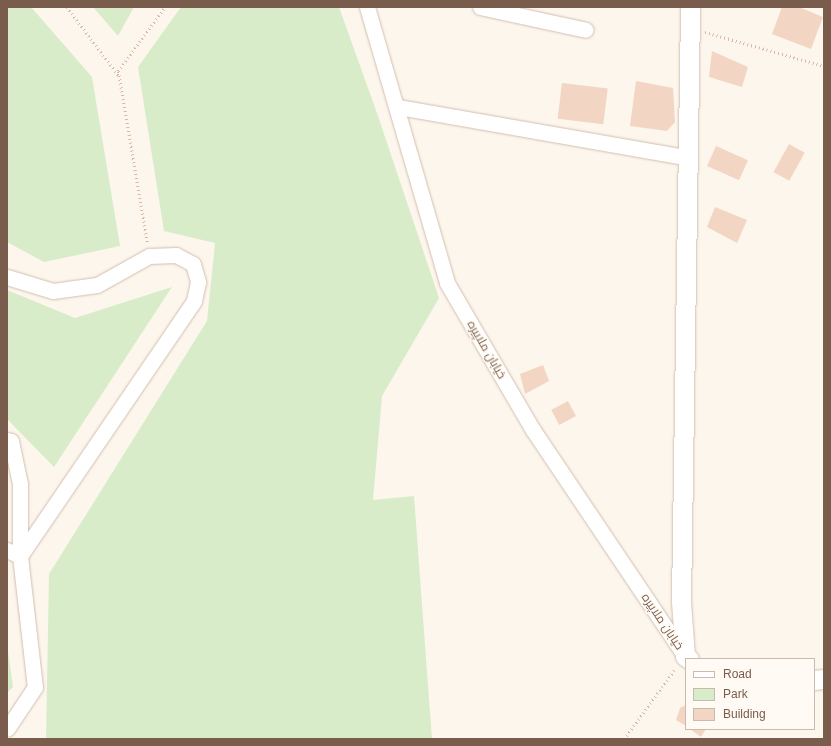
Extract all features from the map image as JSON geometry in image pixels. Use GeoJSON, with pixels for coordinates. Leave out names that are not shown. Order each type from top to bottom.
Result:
{"type":"FeatureCollection","features":[{"type":"Feature","properties":{"kind":"street","name":"خیابان ملاپیره"},"geometry":{"type":"LineString","coordinates":[[367,7],[398,107],[447,283],[533,430],[687,657]]}},
{"type":"Feature","properties":{"kind":"street"},"geometry":{"type":"LineString","coordinates":[[480,7],[586,30]]}},
{"type":"Feature","properties":{"kind":"street"},"geometry":{"type":"LineString","coordinates":[[687,657],[681,602],[691,28],[690,7]]}},
{"type":"Feature","properties":{"kind":"street"},"geometry":{"type":"LineString","coordinates":[[398,107],[688,158]]}},
{"type":"Feature","properties":{"kind":"street"},"geometry":{"type":"LineString","coordinates":[[7,277],[53,291],[97,285],[150,256],[176,255],[193,264],[198,282],[194,301],[13,553]]}},
{"type":"Feature","properties":{"kind":"street"},"geometry":{"type":"LineString","coordinates":[[7,440],[10,441],[20,484],[13,553],[35,687],[7,729]]}},
{"type":"Feature","properties":{"kind":"path"},"geometry":{"type":"LineString","coordinates":[[66,7],[119,76]]}},
{"type":"Feature","properties":{"kind":"path"},"geometry":{"type":"LineString","coordinates":[[150,256],[118,71],[165,7]]}},
{"type":"Feature","properties":{"kind":"path"},"geometry":{"type":"LineString","coordinates":[[691,28],[824,66]]}},
{"type":"Feature","properties":{"kind":"path"},"geometry":{"type":"LineString","coordinates":[[624,739],[685,660]]}},
{"type":"Feature","properties":{"kind":"green space"},"geometry":{"type":"Polygon","coordinates":[[[7,7],[31,7],[92,77],[120,246],[44,262],[7,242],[7,7]]]}},
{"type":"Feature","properties":{"kind":"green space"},"geometry":{"type":"Polygon","coordinates":[[[93,7],[134,7],[118,36],[93,7]]]}},
{"type":"Feature","properties":{"kind":"green space"},"geometry":{"type":"Polygon","coordinates":[[[181,7],[339,7],[378,116],[439,298],[382,396],[373,500],[414,496],[432,739],[46,739],[49,574],[207,321],[215,243],[164,231],[138,67],[181,7]]]}},
{"type":"Feature","properties":{"kind":"green space"},"geometry":{"type":"Polygon","coordinates":[[[172,287],[54,467],[7,419],[7,290],[75,318],[172,287]]]}},
{"type":"Feature","properties":{"kind":"green space"},"geometry":{"type":"Polygon","coordinates":[[[7,644],[13,687],[7,693],[7,644]]]}},
{"type":"Feature","properties":{"kind":"building"},"geometry":{"type":"Polygon","coordinates":[[[782,7],[799,7],[823,17],[811,49],[772,34],[782,7]]]}},
{"type":"Feature","properties":{"kind":"building"},"geometry":{"type":"Polygon","coordinates":[[[712,51],[748,67],[742,87],[709,77],[712,51]]]}},
{"type":"Feature","properties":{"kind":"building"},"geometry":{"type":"Polygon","coordinates":[[[636,81],[673,88],[675,122],[667,131],[630,126],[636,81]]]}},
{"type":"Feature","properties":{"kind":"building"},"geometry":{"type":"Polygon","coordinates":[[[562,83],[608,89],[603,124],[558,119],[562,83]]]}},
{"type":"Feature","properties":{"kind":"building"},"geometry":{"type":"Polygon","coordinates":[[[789,144],[805,153],[789,181],[773,172],[789,144]]]}},
{"type":"Feature","properties":{"kind":"building"},"geometry":{"type":"Polygon","coordinates":[[[716,146],[748,160],[739,180],[707,166],[716,146]]]}},
{"type":"Feature","properties":{"kind":"building"},"geometry":{"type":"Polygon","coordinates":[[[715,207],[747,220],[737,243],[707,227],[715,207]]]}},
{"type":"Feature","properties":{"kind":"building"},"geometry":{"type":"Polygon","coordinates":[[[543,365],[549,381],[525,394],[520,374],[543,365]]]}},
{"type":"Feature","properties":{"kind":"building"},"geometry":{"type":"Polygon","coordinates":[[[568,401],[576,416],[559,425],[551,410],[568,401]]]}},
{"type":"Feature","properties":{"kind":"building"},"geometry":{"type":"Polygon","coordinates":[[[685,706],[685,725],[676,720],[680,708],[685,706]]]}},
{"type":"Feature","properties":{"kind":"building"},"geometry":{"type":"Polygon","coordinates":[[[691,730],[705,730],[701,737],[691,730]]]}}]}
